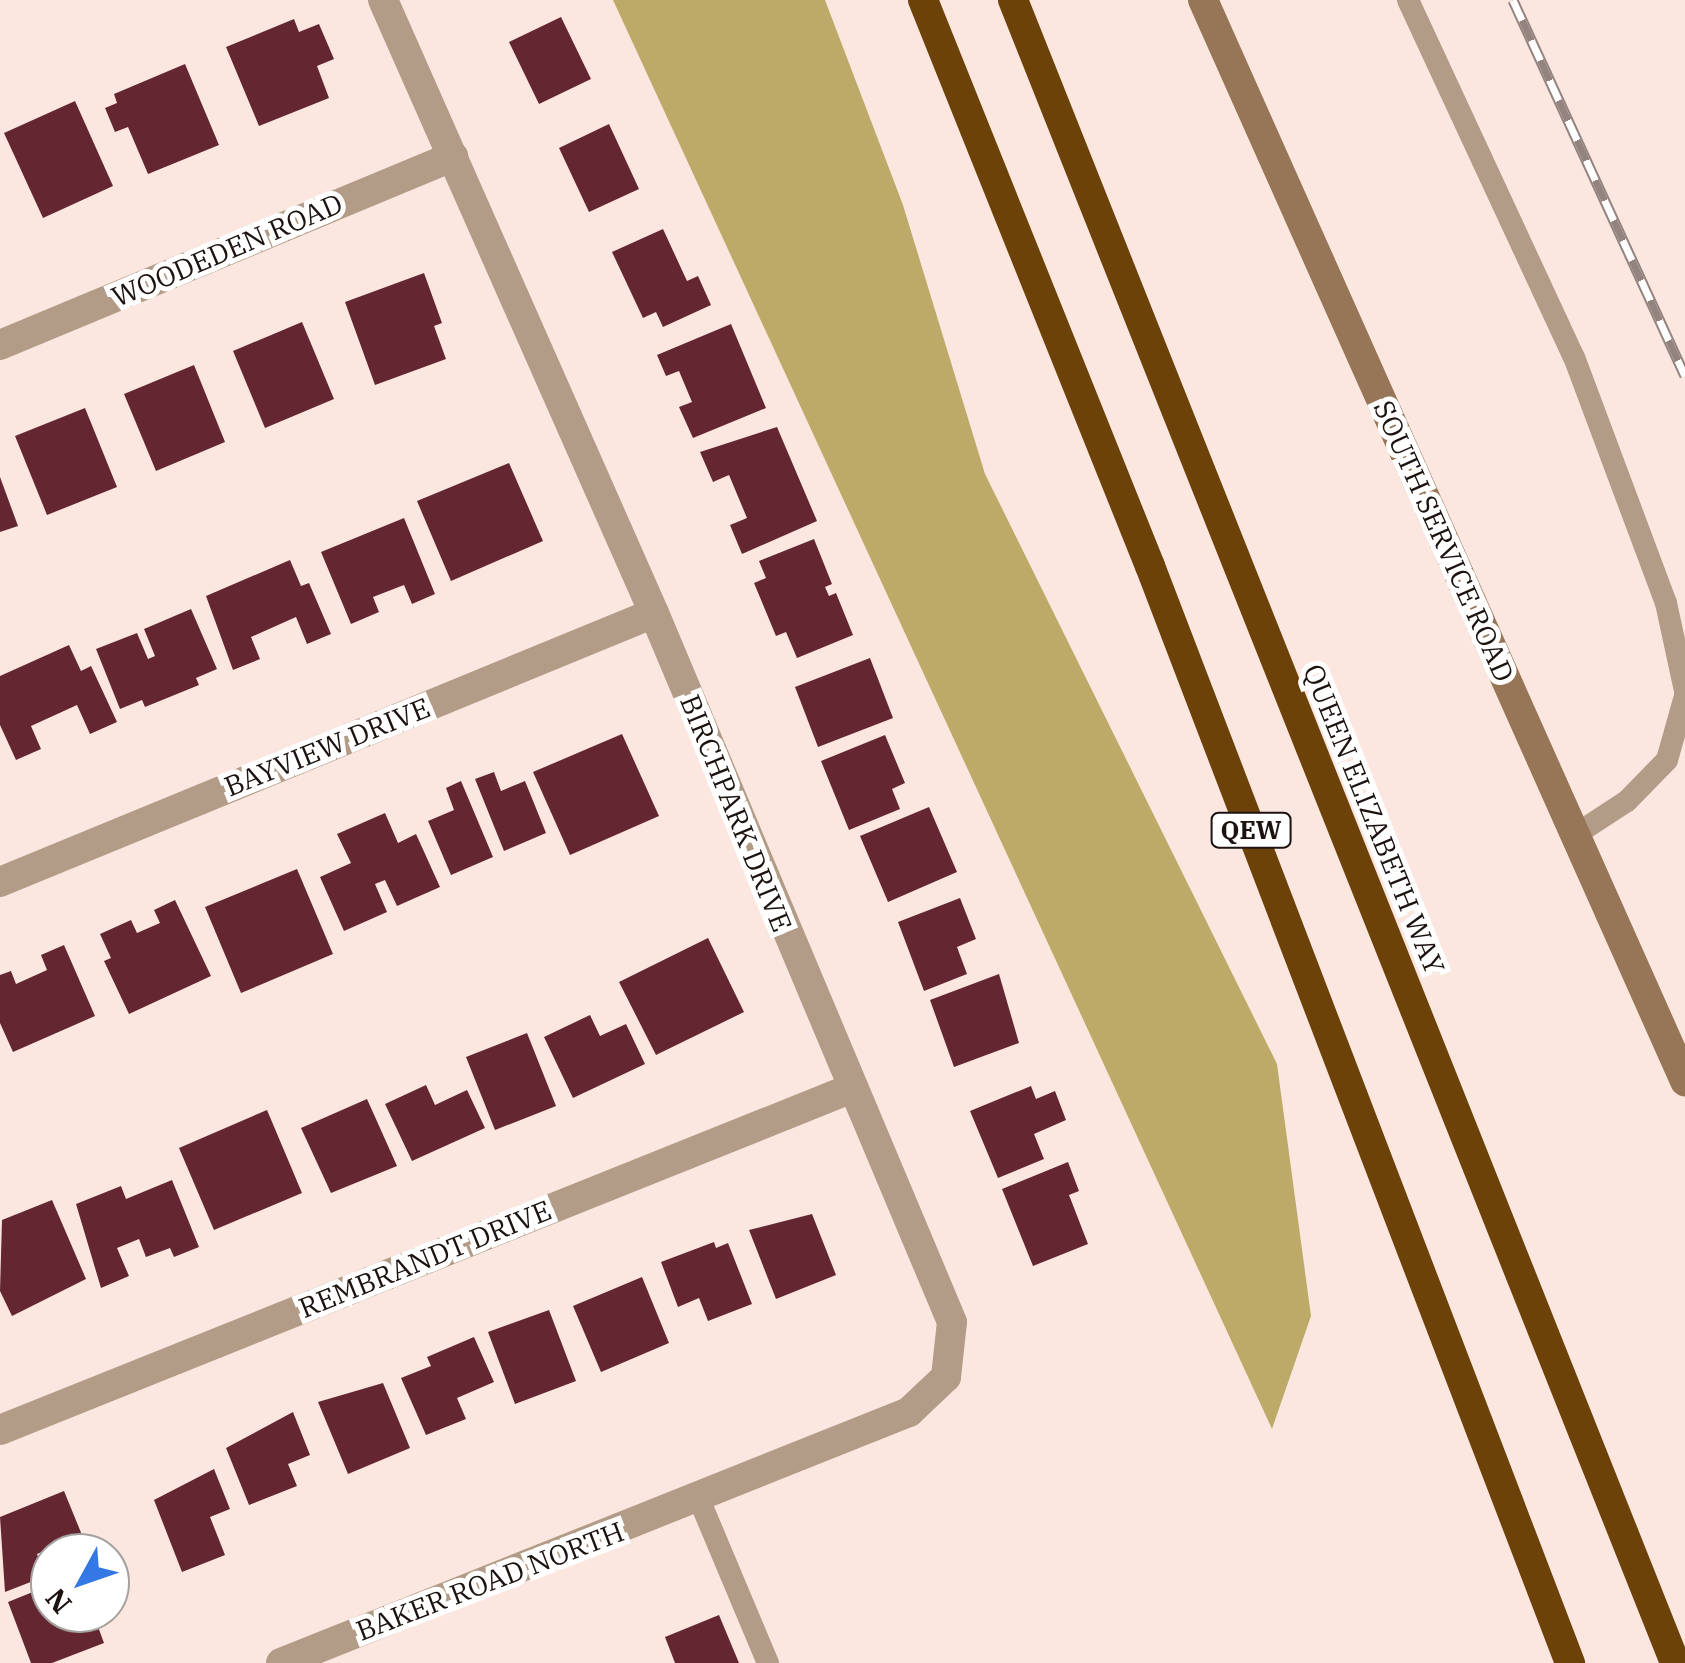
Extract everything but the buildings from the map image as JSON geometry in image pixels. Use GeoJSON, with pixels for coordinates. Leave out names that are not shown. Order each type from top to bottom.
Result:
{"type":"FeatureCollection","features":[{"type":"Feature","properties":{"kind":"highway","name":"QEW"},"geometry":{"type":"LineString","coordinates":[[923,0],[1150,566],[1570,1663]]}},
{"type":"Feature","properties":{"kind":"highway","name":"QUEEN ELIZABETH WAY"},"geometry":{"type":"LineString","coordinates":[[1013,0],[1675,1663]]}},
{"type":"Feature","properties":{"kind":"street","name":"BIRCHPARK DRIVE"},"geometry":{"type":"LineString","coordinates":[[383,0],[654,613],[850,1089],[952,1322],[946,1377],[909,1412],[699,1499]]}},
{"type":"Feature","properties":{"kind":"street","name":"SOUTH SERVICE ROAD"},"geometry":{"type":"LineString","coordinates":[[1203,0],[1685,1081]]}},
{"type":"Feature","properties":{"kind":"street","name":"WOODEDEN ROAD"},"geometry":{"type":"LineString","coordinates":[[0,345],[453,156]]}},
{"type":"Feature","properties":{"kind":"street","name":"BAYVIEW DRIVE"},"geometry":{"type":"LineString","coordinates":[[0,882],[654,613]]}},
{"type":"Feature","properties":{"kind":"street","name":"REMBRANDT DRIVE"},"geometry":{"type":"LineString","coordinates":[[0,1430],[850,1089]]}},
{"type":"Feature","properties":{"kind":"street","name":"BAKER ROAD NORTH"},"geometry":{"type":"LineString","coordinates":[[280,1663],[699,1499]]}},
{"type":"Feature","properties":{"kind":"lane"},"geometry":{"type":"LineString","coordinates":[[1408,0],[1574,357],[1666,603],[1685,693],[1667,760],[1628,802],[1575,835]]}},
{"type":"Feature","properties":{"kind":"lane"},"geometry":{"type":"LineString","coordinates":[[699,1499],[768,1663]]}},
{"type":"Feature","properties":{"kind":"shaded area"},"geometry":{"type":"Polygon","coordinates":[[[613,0],[825,0],[903,205],[985,474],[1277,1064],[1311,1316],[1272,1429],[613,0]]]}},
{"type":"Feature","properties":{"kind":"railway"},"geometry":{"type":"LineString","coordinates":[[1513,0],[1685,375]]}}]}
